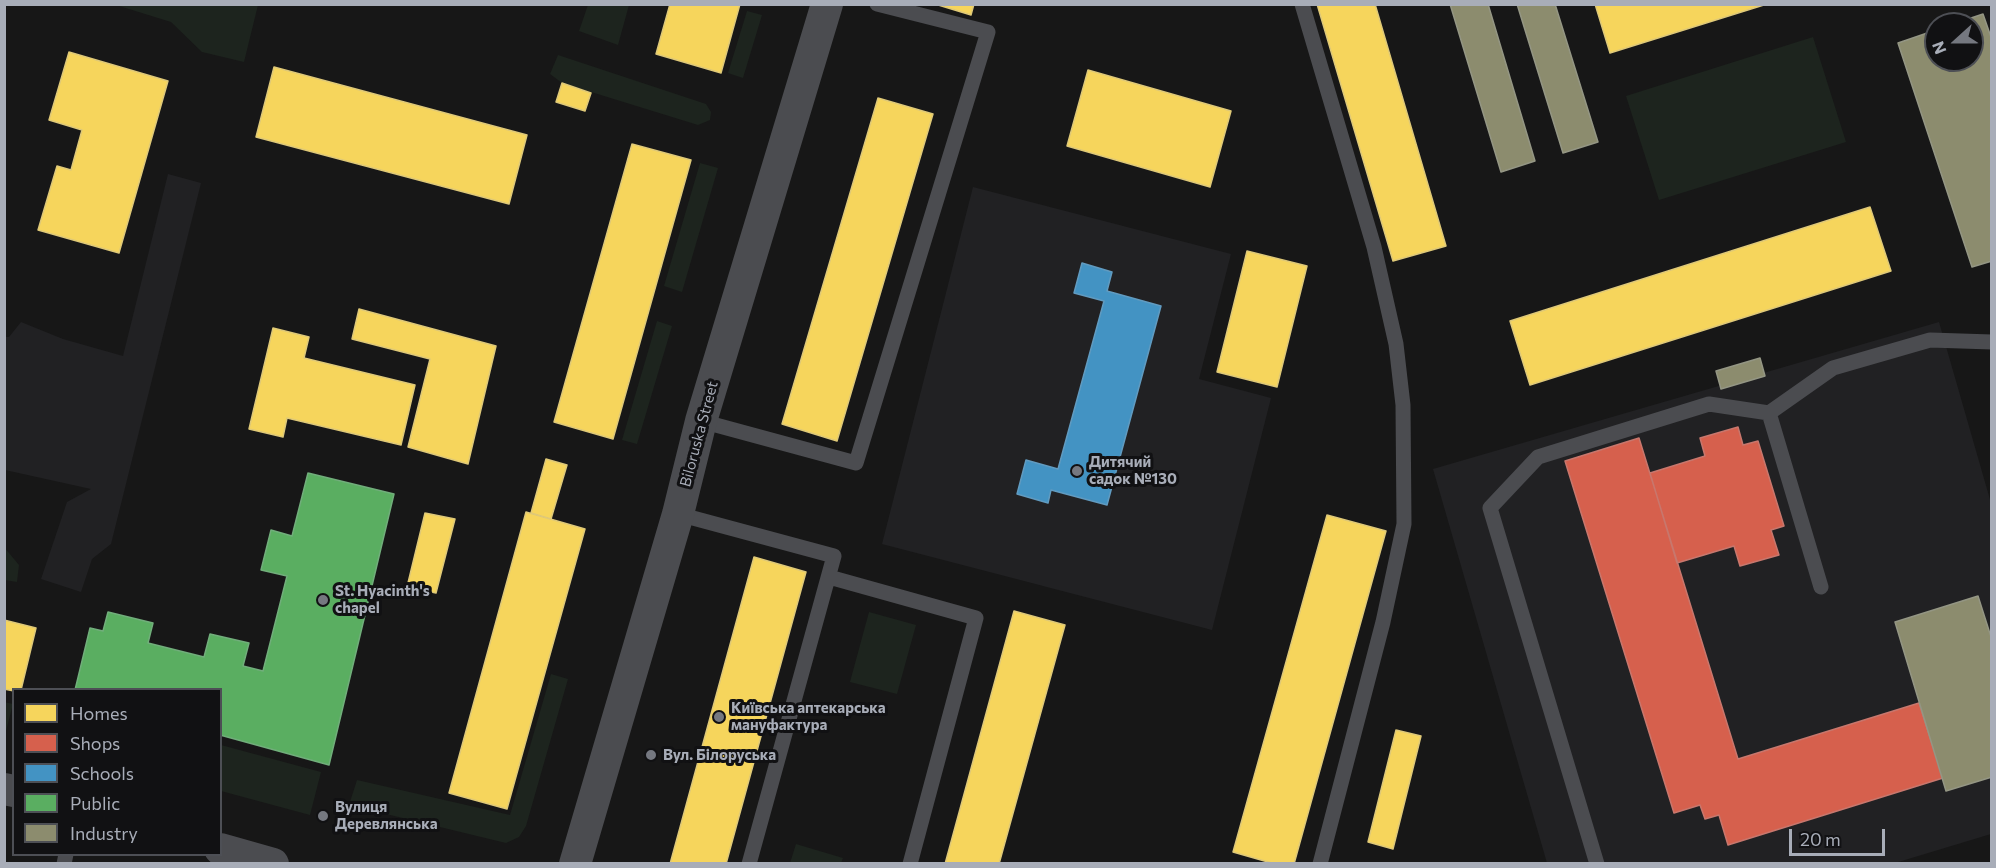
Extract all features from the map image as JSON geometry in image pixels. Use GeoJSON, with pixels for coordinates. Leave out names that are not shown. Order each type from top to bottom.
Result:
{"type":"FeatureCollection","features":[{"type":"Feature","properties":{"kind":"street","name":"Biloruska Street"},"geometry":{"type":"LineString","coordinates":[[575,864],[678,514],[701,421],[827,4]]}},
{"type":"Feature","properties":{"kind":"street"},"geometry":{"type":"LineString","coordinates":[[222,850],[273,864]]}},
{"type":"Feature","properties":{"kind":"lane"},"geometry":{"type":"LineString","coordinates":[[701,421],[856,463],[988,32],[877,4]]}},
{"type":"Feature","properties":{"kind":"lane"},"geometry":{"type":"LineString","coordinates":[[1302,4],[1374,247],[1396,344],[1403,405],[1404,524],[1383,622],[1320,864]]}},
{"type":"Feature","properties":{"kind":"lane"},"geometry":{"type":"LineString","coordinates":[[1597,864],[1490,508],[1538,457],[1709,404],[1769,413],[1833,368],[1930,340],[1992,342]]}},
{"type":"Feature","properties":{"kind":"lane"},"geometry":{"type":"LineString","coordinates":[[1769,413],[1821,587]]}},
{"type":"Feature","properties":{"kind":"lane"},"geometry":{"type":"LineString","coordinates":[[678,514],[834,556],[749,864]]}},
{"type":"Feature","properties":{"kind":"lane"},"geometry":{"type":"LineString","coordinates":[[829,577],[976,618],[910,864]]}},
{"type":"Feature","properties":{"kind":"shaded area"},"geometry":{"type":"Polygon","coordinates":[[[116,5],[258,5],[244,62],[202,52],[171,22],[116,5]]]}},
{"type":"Feature","properties":{"kind":"shaded area"},"geometry":{"type":"Polygon","coordinates":[[[588,5],[629,5],[618,45],[579,31],[588,5]]]}},
{"type":"Feature","properties":{"kind":"shaded area"},"geometry":{"type":"Polygon","coordinates":[[[747,11],[762,15],[743,78],[728,73],[747,11]]]}},
{"type":"Feature","properties":{"kind":"shaded area"},"geometry":{"type":"Polygon","coordinates":[[[1813,37],[1846,142],[1659,200],[1626,96],[1813,37]]]}},
{"type":"Feature","properties":{"kind":"shaded area"},"geometry":{"type":"Polygon","coordinates":[[[558,55],[706,104],[711,112],[710,120],[698,125],[562,83],[550,74],[558,55]]]}},
{"type":"Feature","properties":{"kind":"shaded area"},"geometry":{"type":"Polygon","coordinates":[[[700,163],[718,168],[682,292],[664,286],[700,163]]]}},
{"type":"Feature","properties":{"kind":"shaded area"},"geometry":{"type":"Polygon","coordinates":[[[168,174],[201,183],[111,544],[92,559],[81,592],[41,579],[67,502],[91,489],[5,470],[5,337],[9,337],[21,322],[63,339],[123,356],[168,174]]]}},
{"type":"Feature","properties":{"kind":"shaded area","name":"Дитячий садок №130"},"geometry":{"type":"Polygon","coordinates":[[[973,187],[1231,254],[1199,379],[1271,398],[1212,630],[882,544],[973,187]]]}},
{"type":"Feature","properties":{"kind":"shaded area"},"geometry":{"type":"Polygon","coordinates":[[[657,321],[672,326],[637,444],[622,440],[657,321]]]}},
{"type":"Feature","properties":{"kind":"shaded area"},"geometry":{"type":"Polygon","coordinates":[[[1939,322],[1991,503],[1991,834],[1895,863],[1547,863],[1433,469],[1939,322]]]}},
{"type":"Feature","properties":{"kind":"shaded area"},"geometry":{"type":"Polygon","coordinates":[[[4,547],[19,565],[17,582],[5,580],[4,547]]]}},
{"type":"Feature","properties":{"kind":"shaded area"},"geometry":{"type":"Polygon","coordinates":[[[869,612],[916,625],[897,694],[850,682],[869,612]]]}},
{"type":"Feature","properties":{"kind":"shaded area"},"geometry":{"type":"Polygon","coordinates":[[[551,674],[568,679],[526,826],[519,837],[506,843],[349,805],[357,780],[510,815],[551,674]]]}},
{"type":"Feature","properties":{"kind":"shaded area"},"geometry":{"type":"Polygon","coordinates":[[[4,702],[12,704],[5,730],[4,702]]]}},
{"type":"Feature","properties":{"kind":"shaded area"},"geometry":{"type":"Polygon","coordinates":[[[222,745],[321,772],[310,815],[222,791],[222,745]]]}},
{"type":"Feature","properties":{"kind":"shaded area"},"geometry":{"type":"Polygon","coordinates":[[[796,844],[843,858],[841,863],[790,863],[796,844]]]}},
{"type":"Feature","properties":{"kind":"building: Homes"},"geometry":{"type":"Polygon","coordinates":[[[670,4],[740,4],[721,73],[656,54],[670,4]]]}},
{"type":"Feature","properties":{"kind":"building: Homes"},"geometry":{"type":"Polygon","coordinates":[[[935,4],[974,4],[971,15],[935,4]]]}},
{"type":"Feature","properties":{"kind":"building: Homes"},"geometry":{"type":"Polygon","coordinates":[[[1317,4],[1375,4],[1446,246],[1393,261],[1317,4]]]}},
{"type":"Feature","properties":{"kind":"building: Homes"},"geometry":{"type":"Polygon","coordinates":[[[1595,4],[1767,4],[1610,53],[1595,4]]]}},
{"type":"Feature","properties":{"kind":"building: Homes"},"geometry":{"type":"Polygon","coordinates":[[[69,52],[168,81],[119,253],[38,230],[57,166],[71,170],[82,130],[49,120],[69,52]]]}},
{"type":"Feature","properties":{"kind":"building: Homes"},"geometry":{"type":"Polygon","coordinates":[[[274,67],[527,135],[509,204],[256,137],[274,67]]]}},
{"type":"Feature","properties":{"kind":"building: Homes"},"geometry":{"type":"Polygon","coordinates":[[[1088,70],[1231,111],[1210,187],[1067,146],[1088,70]]]}},
{"type":"Feature","properties":{"kind":"building: Homes"},"geometry":{"type":"Polygon","coordinates":[[[562,83],[591,93],[585,111],[556,102],[562,83]]]}},
{"type":"Feature","properties":{"kind":"building: Homes"},"geometry":{"type":"Polygon","coordinates":[[[878,98],[933,114],[837,441],[782,424],[878,98]]]}},
{"type":"Feature","properties":{"kind":"building: Homes"},"geometry":{"type":"Polygon","coordinates":[[[632,144],[691,160],[613,439],[554,422],[632,144]]]}},
{"type":"Feature","properties":{"kind":"building: Homes"},"geometry":{"type":"Polygon","coordinates":[[[1870,207],[1891,271],[1530,385],[1510,321],[1870,207]]]}},
{"type":"Feature","properties":{"kind":"building: Homes"},"geometry":{"type":"Polygon","coordinates":[[[1247,251],[1307,266],[1277,387],[1217,372],[1247,251]]]}},
{"type":"Feature","properties":{"kind":"building: Homes"},"geometry":{"type":"Polygon","coordinates":[[[359,309],[496,346],[468,464],[408,447],[430,359],[352,339],[359,309]]]}},
{"type":"Feature","properties":{"kind":"building: Homes"},"geometry":{"type":"Polygon","coordinates":[[[273,328],[309,337],[304,358],[415,385],[401,445],[287,418],[283,437],[249,429],[273,328]]]}},
{"type":"Feature","properties":{"kind":"building: Homes"},"geometry":{"type":"Polygon","coordinates":[[[546,459],[567,465],[551,519],[531,513],[546,459]]]}},
{"type":"Feature","properties":{"kind":"building: Homes"},"geometry":{"type":"Polygon","coordinates":[[[526,512],[585,529],[507,809],[449,793],[526,512]]]}},
{"type":"Feature","properties":{"kind":"building: Homes"},"geometry":{"type":"Polygon","coordinates":[[[425,513],[455,519],[436,593],[407,587],[425,513]]]}},
{"type":"Feature","properties":{"kind":"building: Homes"},"geometry":{"type":"Polygon","coordinates":[[[1327,515],[1386,531],[1294,864],[1275,864],[1233,852],[1327,515]]]}},
{"type":"Feature","properties":{"kind":"building: Homes"},"geometry":{"type":"Polygon","coordinates":[[[754,557],[806,572],[726,864],[670,864],[754,557]]]}},
{"type":"Feature","properties":{"kind":"building: Homes"},"geometry":{"type":"Polygon","coordinates":[[[1014,611],[1065,625],[999,864],[945,864],[1014,611]]]}},
{"type":"Feature","properties":{"kind":"building: Homes"},"geometry":{"type":"Polygon","coordinates":[[[4,620],[36,628],[21,688],[12,688],[12,691],[4,689],[4,620]]]}},
{"type":"Feature","properties":{"kind":"building: Homes"},"geometry":{"type":"Polygon","coordinates":[[[1396,730],[1421,736],[1393,849],[1368,842],[1396,730]]]}},
{"type":"Feature","properties":{"kind":"building: Shops"},"geometry":{"type":"Polygon","coordinates":[[[1738,427],[1743,445],[1758,441],[1784,526],[1771,530],[1779,555],[1740,566],[1734,546],[1677,563],[1650,473],[1705,456],[1700,438],[1738,427]]]}},
{"type":"Feature","properties":{"kind":"building: Shops"},"geometry":{"type":"Polygon","coordinates":[[[1639,438],[1738,759],[1919,703],[1943,778],[1728,845],[1719,815],[1705,819],[1700,805],[1674,813],[1565,461],[1639,438]]]}},
{"type":"Feature","properties":{"kind":"building: Schools"},"geometry":{"type":"Polygon","coordinates":[[[1082,263],[1112,272],[1107,291],[1161,306],[1107,505],[1051,490],[1048,503],[1017,494],[1026,460],[1058,469],[1104,301],[1074,293],[1082,263]]]}},
{"type":"Feature","properties":{"kind":"building: Public"},"geometry":{"type":"Polygon","coordinates":[[[308,473],[394,494],[329,765],[222,736],[222,688],[75,688],[90,628],[103,631],[108,612],[153,623],[148,643],[204,657],[210,634],[249,643],[243,666],[263,671],[287,576],[261,570],[271,530],[292,536],[308,473]]]}},
{"type":"Feature","properties":{"kind":"building: Industry"},"geometry":{"type":"Polygon","coordinates":[[[1450,4],[1488,4],[1535,161],[1501,172],[1450,4]]]}},
{"type":"Feature","properties":{"kind":"building: Industry"},"geometry":{"type":"Polygon","coordinates":[[[1517,4],[1555,4],[1598,142],[1563,153],[1517,4]]]}},
{"type":"Feature","properties":{"kind":"building: Industry"},"geometry":{"type":"Polygon","coordinates":[[[1984,17],[1992,40],[1992,261],[1972,267],[1898,43],[1924,34],[1924,72],[1984,72],[1984,17]]]}},
{"type":"Feature","properties":{"kind":"building: Industry"},"geometry":{"type":"Polygon","coordinates":[[[1760,358],[1765,376],[1721,389],[1716,371],[1760,358]]]}},
{"type":"Feature","properties":{"kind":"building: Industry"},"geometry":{"type":"Polygon","coordinates":[[[1978,596],[1992,640],[1992,777],[1946,791],[1895,622],[1978,596]]]}},
{"type":"Feature","properties":{"kind":"place","name":"Дитячий садок №130"},"geometry":{"type":"Point","coordinates":[1077,471]}},
{"type":"Feature","properties":{"kind":"place","name":"St. Hyacinth's chapel"},"geometry":{"type":"Point","coordinates":[323,600]}},
{"type":"Feature","properties":{"kind":"place","name":"Київська аптекарська мануфактура"},"geometry":{"type":"Point","coordinates":[719,717]}},
{"type":"Feature","properties":{"kind":"place","name":"Вул. Білоруська"},"geometry":{"type":"Point","coordinates":[651,755]}},
{"type":"Feature","properties":{"kind":"place","name":"Вулиця Деревлянська"},"geometry":{"type":"Point","coordinates":[323,816]}}]}
